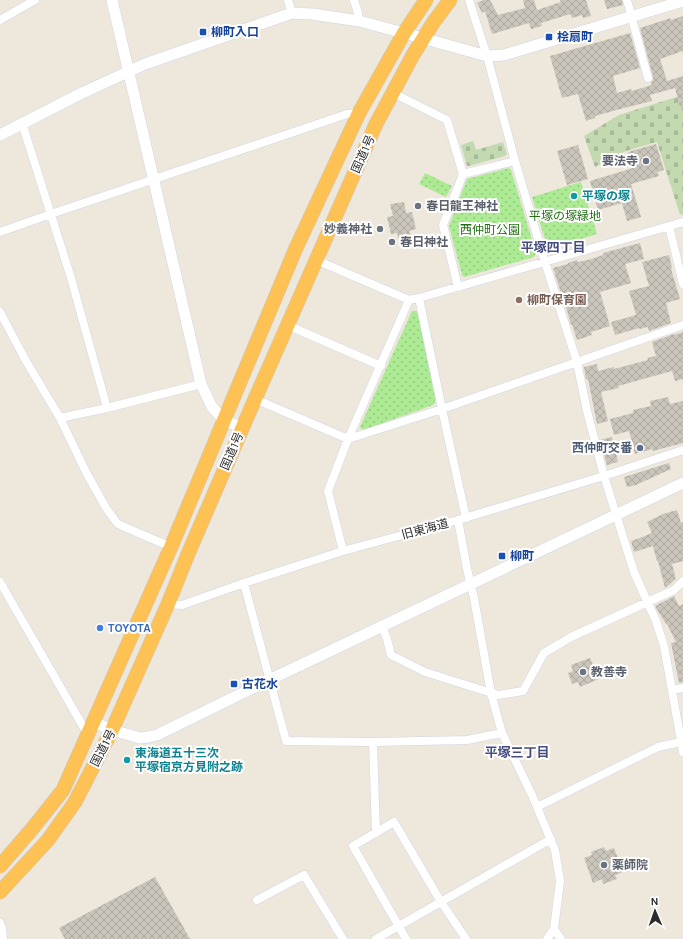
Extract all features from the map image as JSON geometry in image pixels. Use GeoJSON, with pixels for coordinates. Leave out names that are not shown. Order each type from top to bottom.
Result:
{"type":"FeatureCollection","features":[{"type":"Feature","properties":{"kind":"highway","name":"国道1号"},"geometry":{"type":"LineString","coordinates":[[0,892],[48,840],[75,802],[112,730],[168,604],[242,428],[376,124],[413,55],[433,23],[450,0]]}},
{"type":"Feature","properties":{"kind":"highway","name":"国道1号"},"geometry":{"type":"LineString","coordinates":[[0,866],[63,790],[171,547],[296,248],[359,112],[423,1]]}},
{"type":"Feature","properties":{"kind":"street"},"geometry":{"type":"LineString","coordinates":[[0,20],[35,0]]}},
{"type":"Feature","properties":{"kind":"street"},"geometry":{"type":"LineString","coordinates":[[112,0],[201,384],[212,407],[224,420],[242,428]]}},
{"type":"Feature","properties":{"kind":"street"},"geometry":{"type":"LineString","coordinates":[[288,0],[292,13]]}},
{"type":"Feature","properties":{"kind":"street"},"geometry":{"type":"LineString","coordinates":[[354,0],[359,22]]}},
{"type":"Feature","properties":{"kind":"street"},"geometry":{"type":"LineString","coordinates":[[469,0],[487,56],[515,161],[545,262],[577,362],[587,411],[616,516],[634,572],[656,621],[664,646],[683,752]]}},
{"type":"Feature","properties":{"kind":"street"},"geometry":{"type":"LineString","coordinates":[[627,0],[648,78]]}},
{"type":"Feature","properties":{"kind":"street"},"geometry":{"type":"LineString","coordinates":[[0,135],[128,71],[152,61],[292,13],[312,14],[359,22],[487,56],[510,54],[683,1]]}},
{"type":"Feature","properties":{"kind":"street"},"geometry":{"type":"LineString","coordinates":[[393,93],[447,120],[463,174],[443,225],[458,287]]}},
{"type":"Feature","properties":{"kind":"street"},"geometry":{"type":"LineString","coordinates":[[0,232],[346,114],[359,112]]}},
{"type":"Feature","properties":{"kind":"street"},"geometry":{"type":"LineString","coordinates":[[22,123],[71,278],[107,408]]}},
{"type":"Feature","properties":{"kind":"street"},"geometry":{"type":"LineString","coordinates":[[463,174],[515,161]]}},
{"type":"Feature","properties":{"kind":"street"},"geometry":{"type":"LineString","coordinates":[[316,260],[409,300],[683,222]]}},
{"type":"Feature","properties":{"kind":"street"},"geometry":{"type":"LineString","coordinates":[[668,226],[683,284]]}},
{"type":"Feature","properties":{"kind":"street"},"geometry":{"type":"LineString","coordinates":[[419,298],[442,409],[462,519],[467,569],[471,583],[490,693],[502,733],[532,795],[555,850],[560,881],[554,929],[547,939]]}},
{"type":"Feature","properties":{"kind":"street"},"geometry":{"type":"LineString","coordinates":[[344,551],[328,491],[348,439],[409,300]]}},
{"type":"Feature","properties":{"kind":"street"},"geometry":{"type":"LineString","coordinates":[[0,312],[26,361],[60,418],[86,472],[106,508],[117,523],[171,547]]}},
{"type":"Feature","properties":{"kind":"street"},"geometry":{"type":"LineString","coordinates":[[287,325],[381,366]]}},
{"type":"Feature","properties":{"kind":"street"},"geometry":{"type":"LineString","coordinates":[[255,399],[348,439],[442,409],[683,325]]}},
{"type":"Feature","properties":{"kind":"street"},"geometry":{"type":"LineString","coordinates":[[60,418],[107,408],[201,384]]}},
{"type":"Feature","properties":{"kind":"street","name":"旧東海道"},"geometry":{"type":"LineString","coordinates":[[168,604],[180,606],[244,583],[344,551],[462,519],[604,476],[683,450]]}},
{"type":"Feature","properties":{"kind":"street"},"geometry":{"type":"LineString","coordinates":[[94,722],[112,730],[140,738],[156,736],[471,583],[616,516],[683,483]]}},
{"type":"Feature","properties":{"kind":"street"},"geometry":{"type":"LineString","coordinates":[[382,626],[391,655],[425,672],[498,695],[523,691],[544,653],[571,637],[674,590],[683,581]]}},
{"type":"Feature","properties":{"kind":"street"},"geometry":{"type":"LineString","coordinates":[[0,582],[88,735]]}},
{"type":"Feature","properties":{"kind":"street"},"geometry":{"type":"LineString","coordinates":[[244,583],[286,741],[373,742],[467,740],[502,733]]}},
{"type":"Feature","properties":{"kind":"street"},"geometry":{"type":"LineString","coordinates":[[672,690],[683,688]]}},
{"type":"Feature","properties":{"kind":"street"},"geometry":{"type":"LineString","coordinates":[[373,742],[376,833]]}},
{"type":"Feature","properties":{"kind":"street"},"geometry":{"type":"LineString","coordinates":[[537,807],[658,747],[681,742]]}},
{"type":"Feature","properties":{"kind":"street"},"geometry":{"type":"LineString","coordinates":[[406,939],[353,846],[394,822],[466,939]]}},
{"type":"Feature","properties":{"kind":"street"},"geometry":{"type":"LineString","coordinates":[[376,939],[551,839]]}},
{"type":"Feature","properties":{"kind":"street"},"geometry":{"type":"LineString","coordinates":[[257,900],[304,875],[343,939]]}},
{"type":"Feature","properties":{"kind":"street"},"geometry":{"type":"LineString","coordinates":[[0,923],[3,939]]}},
{"type":"Feature","properties":{"kind":"street"},"geometry":{"type":"LineString","coordinates":[[554,929],[561,939]]}},
{"type":"Feature","properties":{"kind":"green space"},"geometry":{"type":"Polygon","coordinates":[[[683,95],[683,214],[680,215],[657,142],[626,151],[595,167],[584,136],[619,115],[683,95]]]}},
{"type":"Feature","properties":{"kind":"green space"},"geometry":{"type":"Polygon","coordinates":[[[473,141],[476,150],[503,142],[507,154],[505,156],[467,166],[461,145],[473,141]]]}},
{"type":"Feature","properties":{"kind":"green space","name":"西仲町公園"},"geometry":{"type":"Polygon","coordinates":[[[509,168],[511,170],[536,253],[534,257],[464,277],[462,275],[449,226],[467,179],[509,168]]]}},
{"type":"Feature","properties":{"kind":"green space"},"geometry":{"type":"Polygon","coordinates":[[[425,173],[452,186],[446,197],[419,184],[425,173]]]}},
{"type":"Feature","properties":{"kind":"green space","name":"平塚の塚緑地"},"geometry":{"type":"Polygon","coordinates":[[[581,182],[597,234],[548,249],[532,197],[581,182]]]}},
{"type":"Feature","properties":{"kind":"green space"},"geometry":{"type":"Polygon","coordinates":[[[412,311],[417,311],[436,400],[433,405],[363,430],[360,427],[412,311]]]}},
{"type":"Feature","properties":{"kind":"building"},"geometry":{"type":"Polygon","coordinates":[[[483,0],[490,0],[498,15],[525,8],[523,0],[534,0],[537,10],[561,2],[560,0],[586,0],[591,16],[583,18],[582,15],[572,18],[570,14],[541,23],[542,26],[531,29],[529,23],[492,34],[485,11],[482,13],[477,3],[483,0]]]}},
{"type":"Feature","properties":{"kind":"building"},"geometry":{"type":"Polygon","coordinates":[[[604,0],[622,0],[623,5],[607,9],[604,0]]]}},
{"type":"Feature","properties":{"kind":"building"},"geometry":{"type":"Polygon","coordinates":[[[683,16],[683,51],[660,59],[667,81],[683,76],[683,106],[680,107],[675,88],[650,95],[652,101],[595,116],[595,118],[586,121],[578,94],[562,98],[550,56],[630,33],[640,68],[613,76],[617,93],[631,89],[632,91],[652,85],[651,82],[653,77],[640,28],[671,18],[671,20],[683,16]]]}},
{"type":"Feature","properties":{"kind":"building"},"geometry":{"type":"Polygon","coordinates":[[[656,144],[664,170],[657,172],[659,176],[631,184],[641,217],[627,221],[622,203],[598,210],[590,181],[633,168],[628,152],[656,144]]]}},
{"type":"Feature","properties":{"kind":"building"},"geometry":{"type":"Polygon","coordinates":[[[578,145],[588,179],[567,185],[557,151],[578,145]]]}},
{"type":"Feature","properties":{"kind":"building"},"geometry":{"type":"Polygon","coordinates":[[[404,202],[406,213],[412,212],[416,229],[409,231],[411,236],[398,238],[397,233],[391,234],[387,217],[393,216],[390,204],[404,202]]]}},
{"type":"Feature","properties":{"kind":"building"},"geometry":{"type":"Polygon","coordinates":[[[640,243],[644,259],[625,264],[631,283],[600,292],[610,326],[591,332],[592,335],[577,340],[553,268],[577,260],[578,262],[588,260],[603,255],[603,253],[640,243]]]}},
{"type":"Feature","properties":{"kind":"building"},"geometry":{"type":"Polygon","coordinates":[[[669,255],[671,269],[680,299],[666,303],[671,323],[649,331],[648,327],[639,328],[615,335],[611,322],[636,315],[629,291],[649,286],[642,262],[669,255]]]}},
{"type":"Feature","properties":{"kind":"building"},"geometry":{"type":"Polygon","coordinates":[[[683,332],[683,379],[675,381],[672,371],[618,386],[619,388],[601,392],[608,421],[597,424],[588,379],[586,379],[584,367],[597,364],[598,371],[614,367],[614,369],[648,360],[647,358],[656,356],[652,342],[683,332]]]}},
{"type":"Feature","properties":{"kind":"building"},"geometry":{"type":"Polygon","coordinates":[[[668,397],[670,404],[683,401],[683,443],[635,454],[629,431],[614,435],[610,419],[633,413],[633,410],[651,406],[650,401],[668,397]]]}},
{"type":"Feature","properties":{"kind":"building"},"geometry":{"type":"Polygon","coordinates":[[[612,437],[618,462],[607,465],[600,440],[612,437]]]}},
{"type":"Feature","properties":{"kind":"building"},"geometry":{"type":"Polygon","coordinates":[[[669,463],[671,469],[636,485],[627,487],[624,477],[669,463]]]}},
{"type":"Feature","properties":{"kind":"building"},"geometry":{"type":"Polygon","coordinates":[[[677,510],[681,523],[683,522],[683,561],[672,564],[676,579],[665,588],[653,546],[634,552],[631,541],[652,533],[647,522],[663,514],[677,510]]]}},
{"type":"Feature","properties":{"kind":"building"},"geometry":{"type":"Polygon","coordinates":[[[674,596],[679,606],[683,604],[683,682],[679,683],[671,643],[676,642],[667,624],[655,606],[674,596]]]}},
{"type":"Feature","properties":{"kind":"building","name":"教善寺"},"geometry":{"type":"Polygon","coordinates":[[[590,658],[599,679],[580,687],[578,682],[572,684],[568,673],[573,671],[571,665],[590,658]]]}},
{"type":"Feature","properties":{"kind":"building","name":"薬師院"},"geometry":{"type":"Polygon","coordinates":[[[604,847],[606,851],[614,848],[623,872],[615,875],[617,879],[603,884],[602,879],[593,883],[584,858],[592,855],[591,852],[604,847]]]}},
{"type":"Feature","properties":{"kind":"building"},"geometry":{"type":"Polygon","coordinates":[[[155,877],[190,939],[65,939],[59,928],[155,877]]]}},
{"type":"Feature","properties":{"kind":"place","name":"柳町入口"},"geometry":{"type":"Point","coordinates":[203,32]}},
{"type":"Feature","properties":{"kind":"place","name":"桧扇町"},"geometry":{"type":"Point","coordinates":[549,37]}},
{"type":"Feature","properties":{"kind":"place","name":"要法寺"},"geometry":{"type":"Point","coordinates":[646,161]}},
{"type":"Feature","properties":{"kind":"place","name":"平塚の塚"},"geometry":{"type":"Point","coordinates":[574,196]}},
{"type":"Feature","properties":{"kind":"place","name":"春日龍王神社"},"geometry":{"type":"Point","coordinates":[418,206]}},
{"type":"Feature","properties":{"kind":"place","name":"妙義神社"},"geometry":{"type":"Point","coordinates":[380,229]}},
{"type":"Feature","properties":{"kind":"place","name":"春日神社"},"geometry":{"type":"Point","coordinates":[392,242]}},
{"type":"Feature","properties":{"kind":"place","name":"柳町保育園"},"geometry":{"type":"Point","coordinates":[519,300]}},
{"type":"Feature","properties":{"kind":"place","name":"西仲町交番"},"geometry":{"type":"Point","coordinates":[640,448]}},
{"type":"Feature","properties":{"kind":"place","name":"柳町"},"geometry":{"type":"Point","coordinates":[502,556]}},
{"type":"Feature","properties":{"kind":"place","name":"TOYOTA"},"geometry":{"type":"Point","coordinates":[100,628]}},
{"type":"Feature","properties":{"kind":"place","name":"教善寺"},"geometry":{"type":"Point","coordinates":[583,672]}},
{"type":"Feature","properties":{"kind":"place","name":"古花水"},"geometry":{"type":"Point","coordinates":[234,684]}},
{"type":"Feature","properties":{"kind":"place","name":"東海道五十三次 平塚宿京方見附之跡"},"geometry":{"type":"Point","coordinates":[127,760]}},
{"type":"Feature","properties":{"kind":"place","name":"薬師院"},"geometry":{"type":"Point","coordinates":[604,865]}},
{"type":"Feature","properties":{"kind":"district","name":"平塚四丁目"},"geometry":{"type":"Point","coordinates":[553,247]}},
{"type":"Feature","properties":{"kind":"district","name":"平塚三丁目"},"geometry":{"type":"Point","coordinates":[517,752]}}]}
